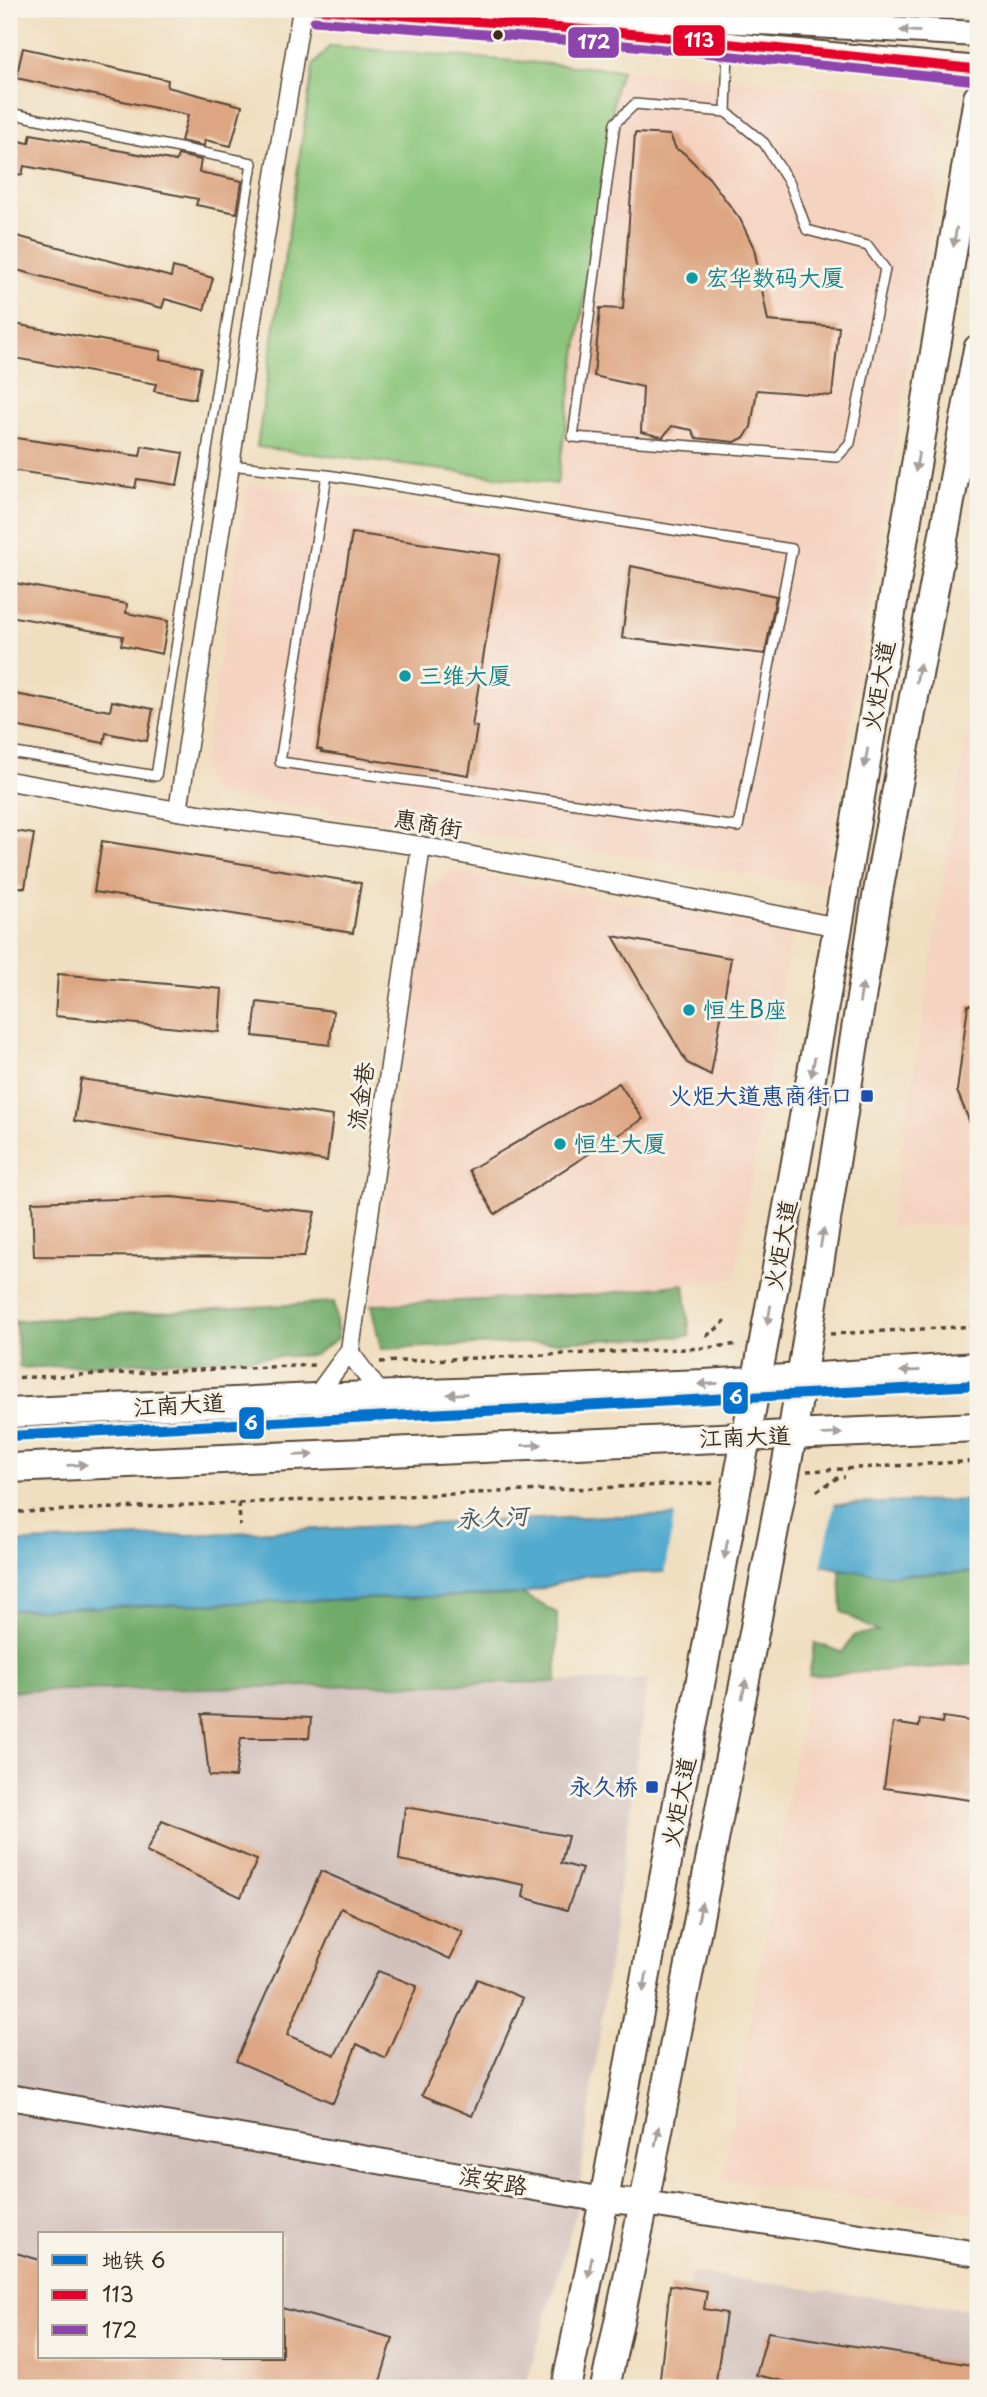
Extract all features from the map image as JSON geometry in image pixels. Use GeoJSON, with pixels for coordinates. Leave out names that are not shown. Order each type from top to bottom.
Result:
{"type":"FeatureCollection","features":[{"type":"Feature","properties":{"kind":"main road"},"geometry":{"type":"LineString","coordinates":[[315,9],[616,32],[978,69]]}},
{"type":"Feature","properties":{"kind":"main road"},"geometry":{"type":"LineString","coordinates":[[532,9],[978,34]]}},
{"type":"Feature","properties":{"kind":"main road","name":"火炬大道"},"geometry":{"type":"LineString","coordinates":[[566,2388],[604,2200],[757,1381],[838,927],[978,98]]}},
{"type":"Feature","properties":{"kind":"main road","name":"火炬大道"},"geometry":{"type":"LineString","coordinates":[[605,2388],[644,2203],[792,1436],[876,903],[978,349]]}},
{"type":"Feature","properties":{"kind":"main road","name":"江南大道"},"geometry":{"type":"LineString","coordinates":[[9,1413],[757,1381],[978,1367]]}},
{"type":"Feature","properties":{"kind":"main road","name":"江南大道"},"geometry":{"type":"LineString","coordinates":[[9,1468],[978,1427]]}},
{"type":"Feature","properties":{"kind":"main road","name":"滨安路"},"geometry":{"type":"LineString","coordinates":[[9,2097],[604,2200],[644,2203],[978,2254]]}},
{"type":"Feature","properties":{"kind":"street"},"geometry":{"type":"LineString","coordinates":[[178,811],[229,465],[302,9]]}},
{"type":"Feature","properties":{"kind":"street","name":"惠商街"},"geometry":{"type":"LineString","coordinates":[[9,781],[178,811],[421,846],[838,927]]}},
{"type":"Feature","properties":{"kind":"street","name":"流金巷"},"geometry":{"type":"LineString","coordinates":[[350,1360],[421,846]]}},
{"type":"Feature","properties":{"kind":"street"},"geometry":{"type":"LineString","coordinates":[[314,1398],[350,1360],[383,1397]]}},
{"type":"Feature","properties":{"kind":"lane"},"geometry":{"type":"LineString","coordinates":[[726,111],[728,45]]}},
{"type":"Feature","properties":{"kind":"lane"},"geometry":{"type":"LineString","coordinates":[[635,103],[726,111],[764,143],[790,184],[807,230],[868,246],[885,269],[849,443],[837,457],[573,436],[615,123],[635,103]]}},
{"type":"Feature","properties":{"kind":"lane"},"geometry":{"type":"LineString","coordinates":[[9,113],[252,163],[156,776],[9,752]]}},
{"type":"Feature","properties":{"kind":"lane"},"geometry":{"type":"LineString","coordinates":[[229,465],[327,475],[793,550],[738,827],[280,762],[327,475]]}},
{"type":"Feature","properties":{"kind":"path"},"geometry":{"type":"LineString","coordinates":[[706,1335],[726,1320]]}},
{"type":"Feature","properties":{"kind":"path"},"geometry":{"type":"LineString","coordinates":[[806,1337],[861,1331],[978,1326]]}},
{"type":"Feature","properties":{"kind":"path"},"geometry":{"type":"LineString","coordinates":[[9,1378],[350,1360],[706,1348],[764,1341]]}},
{"type":"Feature","properties":{"kind":"path"},"geometry":{"type":"LineString","coordinates":[[782,1486],[858,1467],[978,1461]]}},
{"type":"Feature","properties":{"kind":"path"},"geometry":{"type":"LineString","coordinates":[[817,1491],[839,1477],[845,1477]]}},
{"type":"Feature","properties":{"kind":"path"},"geometry":{"type":"LineString","coordinates":[[9,1510],[22,1512],[701,1484],[736,1488]]}},
{"type":"Feature","properties":{"kind":"path"},"geometry":{"type":"LineString","coordinates":[[239,1502],[240,1526]]}},
{"type":"Feature","properties":{"kind":"shaded area"},"geometry":{"type":"Polygon","coordinates":[[[622,70],[925,94],[947,125],[824,886],[214,794],[202,771],[248,484],[552,522],[616,86],[622,70]]]}},
{"type":"Feature","properties":{"kind":"shaded area"},"geometry":{"type":"Polygon","coordinates":[[[978,659],[978,1225],[890,1227],[978,659]]]}},
{"type":"Feature","properties":{"kind":"shaded area"},"geometry":{"type":"Polygon","coordinates":[[[452,871],[791,931],[735,1278],[589,1295],[371,1305],[428,890],[452,871]]]}},
{"type":"Feature","properties":{"kind":"shaded area"},"geometry":{"type":"Polygon","coordinates":[[[978,1664],[978,2212],[723,2180],[809,1676],[978,1664]]]}},
{"type":"Feature","properties":{"kind":"shaded area"},"geometry":{"type":"Polygon","coordinates":[[[647,1680],[576,2212],[525,2388],[9,2388],[9,1691],[647,1680]]]}},
{"type":"Feature","properties":{"kind":"shaded area"},"geometry":{"type":"Polygon","coordinates":[[[691,2273],[978,2311],[978,2388],[672,2388],[691,2273]]]}},
{"type":"Feature","properties":{"kind":"green space"},"geometry":{"type":"Polygon","coordinates":[[[330,46],[622,70],[616,86],[557,484],[257,447],[313,66],[330,46]]]}},
{"type":"Feature","properties":{"kind":"green space"},"geometry":{"type":"Polygon","coordinates":[[[684,1284],[690,1336],[381,1349],[371,1305],[589,1295],[684,1284]]]}},
{"type":"Feature","properties":{"kind":"green space"},"geometry":{"type":"Polygon","coordinates":[[[334,1302],[338,1338],[314,1355],[20,1368],[15,1321],[334,1302]]]}},
{"type":"Feature","properties":{"kind":"green space"},"geometry":{"type":"Polygon","coordinates":[[[840,1569],[889,1575],[978,1572],[978,1664],[809,1676],[815,1643],[842,1652],[855,1635],[878,1632],[842,1612],[840,1569]]]}},
{"type":"Feature","properties":{"kind":"green space"},"geometry":{"type":"Polygon","coordinates":[[[522,1594],[557,1613],[557,1682],[9,1691],[9,1610],[522,1594]]]}},
{"type":"Feature","properties":{"kind":"water"},"geometry":{"type":"Polygon","coordinates":[[[978,1500],[978,1572],[889,1575],[798,1560],[686,1571],[588,1575],[522,1594],[9,1610],[9,1543],[608,1516],[691,1516],[811,1505],[978,1500]]]}},
{"type":"Feature","properties":{"kind":"pier"},"geometry":{"type":"Polygon","coordinates":[[[835,1501],[821,1568],[798,1564],[664,1575],[675,1513],[835,1501]]]}},
{"type":"Feature","properties":{"kind":"building"},"geometry":{"type":"Polygon","coordinates":[[[23,48],[168,80],[167,87],[242,106],[231,146],[205,140],[204,146],[181,141],[188,115],[16,78],[23,48]]]}},
{"type":"Feature","properties":{"kind":"building","name":"宏华数码大厦"},"geometry":{"type":"Polygon","coordinates":[[[635,133],[670,135],[676,149],[684,153],[709,178],[740,219],[754,248],[768,321],[839,327],[832,396],[757,390],[751,427],[745,437],[735,442],[696,438],[692,430],[672,426],[663,437],[641,432],[643,387],[594,376],[600,308],[623,309],[635,133]]]}},
{"type":"Feature","properties":{"kind":"building"},"geometry":{"type":"Polygon","coordinates":[[[31,134],[176,161],[178,155],[201,160],[199,172],[242,181],[237,213],[196,205],[198,199],[24,166],[22,175],[9,172],[9,139],[29,143],[31,134]]]}},
{"type":"Feature","properties":{"kind":"building"},"geometry":{"type":"Polygon","coordinates":[[[9,234],[171,277],[173,267],[213,278],[204,310],[165,299],[162,308],[9,268],[9,234]]]}},
{"type":"Feature","properties":{"kind":"building"},"geometry":{"type":"Polygon","coordinates":[[[9,323],[161,351],[160,359],[201,367],[195,399],[154,391],[156,384],[9,357],[9,323]]]}},
{"type":"Feature","properties":{"kind":"building"},"geometry":{"type":"Polygon","coordinates":[[[9,437],[140,456],[142,446],[183,453],[177,485],[137,479],[135,488],[9,470],[9,437]]]}},
{"type":"Feature","properties":{"kind":"building","name":"三维大厦"},"geometry":{"type":"Polygon","coordinates":[[[352,533],[500,555],[472,726],[477,727],[469,775],[321,752],[322,750],[317,749],[352,533]]]}},
{"type":"Feature","properties":{"kind":"building"},"geometry":{"type":"Polygon","coordinates":[[[631,566],[776,596],[765,654],[622,638],[631,566]]]}},
{"type":"Feature","properties":{"kind":"building"},"geometry":{"type":"Polygon","coordinates":[[[9,582],[127,604],[126,613],[168,621],[162,654],[121,645],[123,636],[9,616],[9,582]]]}},
{"type":"Feature","properties":{"kind":"building"},"geometry":{"type":"Polygon","coordinates":[[[9,693],[110,711],[112,701],[153,709],[147,741],[106,733],[104,743],[9,725],[9,693]]]}},
{"type":"Feature","properties":{"kind":"building"},"geometry":{"type":"Polygon","coordinates":[[[9,830],[34,834],[25,888],[9,885],[9,830]]]}},
{"type":"Feature","properties":{"kind":"building"},"geometry":{"type":"Polygon","coordinates":[[[102,841],[361,883],[353,933],[94,892],[102,841]]]}},
{"type":"Feature","properties":{"kind":"building","name":"恒生B座"},"geometry":{"type":"Polygon","coordinates":[[[613,936],[731,958],[711,1075],[687,1063],[613,936]]]}},
{"type":"Feature","properties":{"kind":"building"},"geometry":{"type":"Polygon","coordinates":[[[58,974],[222,989],[219,1032],[55,1016],[58,974]]]}},
{"type":"Feature","properties":{"kind":"building"},"geometry":{"type":"Polygon","coordinates":[[[257,1002],[333,1011],[330,1045],[253,1036],[257,1002]]]}},
{"type":"Feature","properties":{"kind":"building"},"geometry":{"type":"Polygon","coordinates":[[[968,1005],[978,1005],[978,1142],[957,1091],[968,1005]]]}},
{"type":"Feature","properties":{"kind":"building"},"geometry":{"type":"Polygon","coordinates":[[[81,1079],[333,1116],[327,1161],[74,1121],[81,1079]]]}},
{"type":"Feature","properties":{"kind":"building","name":"恒生大厦"},"geometry":{"type":"Polygon","coordinates":[[[619,1083],[643,1119],[495,1214],[469,1170],[619,1083]]]}},
{"type":"Feature","properties":{"kind":"building"},"geometry":{"type":"Polygon","coordinates":[[[172,1197],[315,1212],[304,1257],[34,1256],[32,1202],[172,1197]]]}},
{"type":"Feature","properties":{"kind":"building"},"geometry":{"type":"Polygon","coordinates":[[[202,1714],[311,1718],[309,1738],[241,1738],[235,1777],[209,1776],[202,1714]]]}},
{"type":"Feature","properties":{"kind":"building"},"geometry":{"type":"Polygon","coordinates":[[[943,1717],[978,1722],[978,1801],[884,1788],[893,1723],[919,1727],[920,1719],[942,1723],[943,1717]]]}},
{"type":"Feature","properties":{"kind":"building"},"geometry":{"type":"Polygon","coordinates":[[[405,1807],[568,1836],[561,1863],[582,1869],[567,1910],[523,1897],[525,1885],[399,1860],[405,1807]]]}},
{"type":"Feature","properties":{"kind":"building"},"geometry":{"type":"Polygon","coordinates":[[[162,1821],[257,1860],[241,1897],[146,1852],[162,1821]]]}},
{"type":"Feature","properties":{"kind":"building"},"geometry":{"type":"Polygon","coordinates":[[[321,1871],[463,1932],[450,1959],[341,1908],[287,2035],[335,2055],[378,1971],[417,1986],[385,2058],[357,2044],[333,2103],[236,2061],[321,1871]]]}},
{"type":"Feature","properties":{"kind":"building"},"geometry":{"type":"Polygon","coordinates":[[[477,1979],[523,1998],[472,2116],[422,2095],[477,1979]]]}},
{"type":"Feature","properties":{"kind":"building"},"geometry":{"type":"Polygon","coordinates":[[[9,2251],[38,2259],[38,2358],[284,2358],[284,2309],[393,2338],[378,2388],[9,2388],[9,2251]]]}},
{"type":"Feature","properties":{"kind":"building"},"geometry":{"type":"Polygon","coordinates":[[[670,2285],[707,2291],[704,2309],[726,2313],[715,2388],[659,2388],[670,2285]]]}},
{"type":"Feature","properties":{"kind":"building"},"geometry":{"type":"Polygon","coordinates":[[[768,2332],[978,2366],[978,2388],[814,2388],[756,2375],[768,2332]]]}},
{"type":"Feature","properties":{"kind":"metro line","name":"6"},"geometry":{"type":"LineString","coordinates":[[9,1436],[978,1385]]}},
{"type":"Feature","properties":{"kind":"transit line","name":"113"},"geometry":{"type":"LineString","coordinates":[[315,9],[616,32],[978,69]]}},
{"type":"Feature","properties":{"kind":"transit line","name":"172"},"geometry":{"type":"LineString","coordinates":[[314,21],[615,44],[977,81]]}},
{"type":"Feature","properties":{"kind":"place","name":"宏华数码大厦"},"geometry":{"type":"Point","coordinates":[692,278]}},
{"type":"Feature","properties":{"kind":"place","name":"三维大厦"},"geometry":{"type":"Point","coordinates":[405,676]}},
{"type":"Feature","properties":{"kind":"place","name":"恒生B座"},"geometry":{"type":"Point","coordinates":[689,1010]}},
{"type":"Feature","properties":{"kind":"place","name":"火炬大道惠商街口"},"geometry":{"type":"Point","coordinates":[867,1096]}},
{"type":"Feature","properties":{"kind":"place","name":"恒生大厦"},"geometry":{"type":"Point","coordinates":[560,1144]}},
{"type":"Feature","properties":{"kind":"place","name":"永久桥"},"geometry":{"type":"Point","coordinates":[652,1787]}},
{"type":"Feature","properties":{"kind":"water label","name":"永久河"},"geometry":{"type":"Point","coordinates":[492,1518]}}]}
